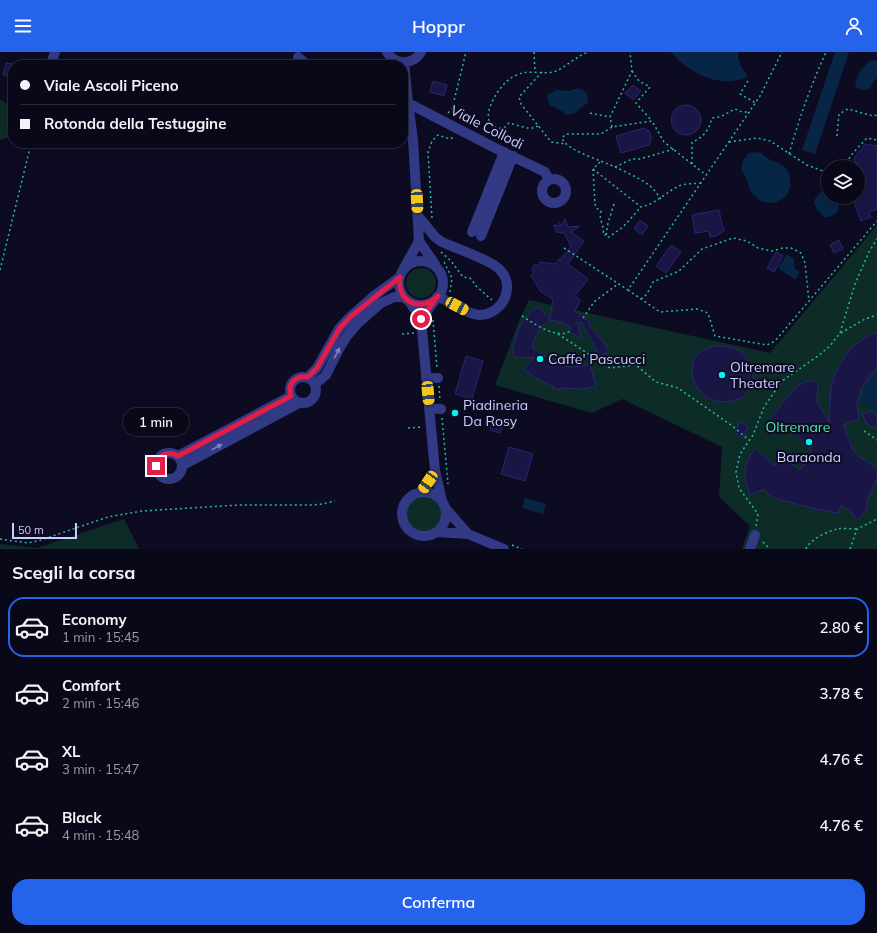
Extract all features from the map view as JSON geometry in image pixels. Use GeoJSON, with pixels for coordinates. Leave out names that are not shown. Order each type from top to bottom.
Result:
{"type":"FeatureCollection","features":[{"type":"Feature","properties":{"kind":"street"},"geometry":{"type":"LineString","coordinates":[[387,52],[396,60]]}},
{"type":"Feature","properties":{"kind":"street"},"geometry":{"type":"LineString","coordinates":[[408,62],[415,60],[421,52]]}},
{"type":"Feature","properties":{"kind":"street"},"geometry":{"type":"LineString","coordinates":[[298,57],[301,60]]}},
{"type":"Feature","properties":{"kind":"street","name":"Viale Collodi"},"geometry":{"type":"LineString","coordinates":[[408,104],[545,172],[549,180]]}},
{"type":"Feature","properties":{"kind":"street"},"geometry":{"type":"LineString","coordinates":[[408,118],[414,147],[419,241],[401,273],[399,288],[421,319],[435,471],[444,505],[445,522],[437,532]]}},
{"type":"Feature","properties":{"kind":"street"},"geometry":{"type":"LineString","coordinates":[[476,234],[508,154]]}},
{"type":"Feature","properties":{"kind":"street"},"geometry":{"type":"LineString","coordinates":[[418,216],[441,247],[490,263],[499,268],[505,277],[508,287],[506,297],[499,306],[490,313],[480,315],[467,311],[443,298]]}},
{"type":"Feature","properties":{"kind":"street"},"geometry":{"type":"LineString","coordinates":[[419,241],[441,266],[443,298]]}},
{"type":"Feature","properties":{"kind":"street"},"geometry":{"type":"LineString","coordinates":[[311,381],[339,329],[350,317],[401,273],[408,265],[421,260],[441,266]]}},
{"type":"Feature","properties":{"kind":"street"},"geometry":{"type":"LineString","coordinates":[[311,381],[316,391],[314,398],[307,403],[295,399],[290,389],[292,382],[297,378],[311,381],[326,374],[343,342],[357,324],[382,303],[394,297],[407,299],[415,304],[428,304],[443,298]]}},
{"type":"Feature","properties":{"kind":"street"},"geometry":{"type":"LineString","coordinates":[[421,319],[443,298]]}},
{"type":"Feature","properties":{"kind":"street"},"geometry":{"type":"LineString","coordinates":[[426,378],[438,378]]}},
{"type":"Feature","properties":{"kind":"street"},"geometry":{"type":"LineString","coordinates":[[180,461],[295,399]]}},
{"type":"Feature","properties":{"kind":"street"},"geometry":{"type":"LineString","coordinates":[[429,408],[441,409]]}},
{"type":"Feature","properties":{"kind":"street"},"geometry":{"type":"LineString","coordinates":[[420,492],[435,471]]}},
{"type":"Feature","properties":{"kind":"street"},"geometry":{"type":"LineString","coordinates":[[468,534],[432,493],[420,492],[413,495],[404,506],[402,514],[403,520],[405,525],[414,534],[425,536],[437,532],[468,534],[479,539],[506,546]]}},
{"type":"Feature","properties":{"kind":"street"},"geometry":{"type":"LineString","coordinates":[[750,549],[755,535]]}},
{"type":"Feature","properties":{"kind":"street"},"geometry":{"type":"LineString","coordinates":[[479,539],[484,549]]}},
{"type":"Feature","properties":{"kind":"path"},"geometry":{"type":"LineString","coordinates":[[441,120],[452,108],[466,52]]}},
{"type":"Feature","properties":{"kind":"path"},"geometry":{"type":"LineString","coordinates":[[534,52],[535,72]]}},
{"type":"Feature","properties":{"kind":"path"},"geometry":{"type":"LineString","coordinates":[[538,126],[534,128],[527,128],[509,123],[504,128],[498,129],[492,126],[488,118],[491,101],[510,78],[522,73],[552,73],[588,52]]}},
{"type":"Feature","properties":{"kind":"path"},"geometry":{"type":"LineString","coordinates":[[612,127],[610,117],[632,71],[630,52]]}},
{"type":"Feature","properties":{"kind":"path"},"geometry":{"type":"LineString","coordinates":[[628,290],[756,103],[782,52]]}},
{"type":"Feature","properties":{"kind":"path"},"geometry":{"type":"LineString","coordinates":[[789,154],[802,109],[812,82],[826,52]]}},
{"type":"Feature","properties":{"kind":"path"},"geometry":{"type":"LineString","coordinates":[[632,71],[639,80],[650,87],[636,103],[652,121],[664,142],[706,175]]}},
{"type":"Feature","properties":{"kind":"path"},"geometry":{"type":"LineString","coordinates":[[542,72],[519,97],[521,104],[551,142],[567,145],[615,167],[649,185],[661,199]]}},
{"type":"Feature","properties":{"kind":"path"},"geometry":{"type":"LineString","coordinates":[[748,81],[740,94],[756,103]]}},
{"type":"Feature","properties":{"kind":"path"},"geometry":{"type":"LineString","coordinates":[[692,164],[692,142],[704,134],[710,126],[712,118],[720,117],[735,109],[742,112],[750,112]]}},
{"type":"Feature","properties":{"kind":"path"},"geometry":{"type":"LineString","coordinates":[[837,136],[840,114],[848,109],[873,116],[877,115]]}},
{"type":"Feature","properties":{"kind":"path"},"geometry":{"type":"LineString","coordinates":[[590,113],[610,117]]}},
{"type":"Feature","properties":{"kind":"path"},"geometry":{"type":"LineString","coordinates":[[567,145],[562,138],[566,134],[601,134],[612,127],[652,121]]}},
{"type":"Feature","properties":{"kind":"path"},"geometry":{"type":"LineString","coordinates":[[432,219],[428,152],[432,141],[438,135],[450,139],[452,138],[451,135]]}},
{"type":"Feature","properties":{"kind":"path"},"geometry":{"type":"LineString","coordinates":[[729,142],[757,138],[770,141],[807,166],[821,171]]}},
{"type":"Feature","properties":{"kind":"path"},"geometry":{"type":"LineString","coordinates":[[848,160],[867,138],[877,140]]}},
{"type":"Feature","properties":{"kind":"path"},"geometry":{"type":"LineString","coordinates":[[0,270],[30,148]]}},
{"type":"Feature","properties":{"kind":"path"},"geometry":{"type":"LineString","coordinates":[[615,167],[632,159],[640,159],[674,149]]}},
{"type":"Feature","properties":{"kind":"path"},"geometry":{"type":"LineString","coordinates":[[600,161],[594,170],[595,204],[596,208],[601,211],[599,216],[604,229],[603,234],[606,236]]}},
{"type":"Feature","properties":{"kind":"path"},"geometry":{"type":"LineString","coordinates":[[594,170],[640,207]]}},
{"type":"Feature","properties":{"kind":"path"},"geometry":{"type":"LineString","coordinates":[[606,236],[609,237],[623,227],[640,207],[647,206],[661,199],[680,185],[701,183]]}},
{"type":"Feature","properties":{"kind":"path"},"geometry":{"type":"LineString","coordinates":[[606,236],[608,223],[614,204]]}},
{"type":"Feature","properties":{"kind":"path"},"geometry":{"type":"LineString","coordinates":[[564,248],[660,312],[697,309],[708,313],[714,336],[767,345],[775,341],[877,221]]}},
{"type":"Feature","properties":{"kind":"path"},"geometry":{"type":"LineString","coordinates":[[641,299],[647,294],[653,282],[679,271],[702,249],[733,238],[747,241],[758,248],[772,251],[783,248],[791,248],[801,253],[805,263],[809,301]]}},
{"type":"Feature","properties":{"kind":"path"},"geometry":{"type":"LineString","coordinates":[[755,535],[758,514],[739,488],[736,472],[740,454],[753,435],[764,407],[782,381],[818,356],[830,346],[840,333],[855,284],[868,252],[877,239]]}},
{"type":"Feature","properties":{"kind":"path"},"geometry":{"type":"LineString","coordinates":[[440,255],[441,247]]}},
{"type":"Feature","properties":{"kind":"path"},"geometry":{"type":"LineString","coordinates":[[441,247],[462,277],[470,278],[477,287],[499,306]]}},
{"type":"Feature","properties":{"kind":"path"},"geometry":{"type":"LineString","coordinates":[[441,266],[452,278],[452,286],[443,298]]}},
{"type":"Feature","properties":{"kind":"path"},"geometry":{"type":"LineString","coordinates":[[584,318],[594,302],[618,284]]}},
{"type":"Feature","properties":{"kind":"path"},"geometry":{"type":"LineString","coordinates":[[840,333],[865,319],[877,315]]}},
{"type":"Feature","properties":{"kind":"path"},"geometry":{"type":"LineString","coordinates":[[522,316],[542,328],[558,334],[610,368],[636,365],[656,382],[678,388],[731,425],[749,440]]}},
{"type":"Feature","properties":{"kind":"path"},"geometry":{"type":"LineString","coordinates":[[433,317],[432,322],[448,484]]}},
{"type":"Feature","properties":{"kind":"path"},"geometry":{"type":"LineString","coordinates":[[558,334],[567,333],[570,331]]}},
{"type":"Feature","properties":{"kind":"path"},"geometry":{"type":"LineString","coordinates":[[864,431],[877,440]]}},
{"type":"Feature","properties":{"kind":"path"},"geometry":{"type":"LineString","coordinates":[[0,539],[28,542],[41,540],[108,517],[142,511],[239,505],[311,505],[335,501]]}},
{"type":"Feature","properties":{"kind":"path"},"geometry":{"type":"LineString","coordinates":[[806,549],[807,545],[818,537],[837,529],[857,529],[877,519]]}},
{"type":"Feature","properties":{"kind":"path"},"geometry":{"type":"LineString","coordinates":[[850,549],[857,529]]}},
{"type":"Feature","properties":{"kind":"path"},"geometry":{"type":"LineString","coordinates":[[506,546],[522,549]]}},
{"type":"Feature","properties":{"kind":"green space"},"geometry":{"type":"Polygon","coordinates":[[[0,99],[8,105],[8,138],[0,140],[0,99]]]}},
{"type":"Feature","properties":{"kind":"green space","name":"Oltremare"},"geometry":{"type":"Polygon","coordinates":[[[877,225],[877,549],[742,549],[750,526],[719,497],[722,447],[622,399],[592,413],[495,385],[520,319],[529,300],[770,353],[877,225]]]}},
{"type":"Feature","properties":{"kind":"green space"},"geometry":{"type":"Polygon","coordinates":[[[421,268],[427,269],[435,277],[435,289],[427,297],[421,298],[415,297],[407,289],[406,283],[407,277],[415,269],[421,268]]]}},
{"type":"Feature","properties":{"kind":"green space"},"geometry":{"type":"Polygon","coordinates":[[[424,495],[434,498],[440,504],[443,514],[440,524],[434,530],[424,533],[414,530],[408,524],[405,514],[408,504],[414,498],[424,495]]]}},
{"type":"Feature","properties":{"kind":"green space"},"geometry":{"type":"Polygon","coordinates":[[[124,519],[139,549],[0,549],[0,544],[37,548],[124,519]]]}},
{"type":"Feature","properties":{"kind":"water"},"geometry":{"type":"Polygon","coordinates":[[[671,52],[738,52],[740,65],[748,76],[738,80],[728,81],[706,77],[686,66],[671,52]]]}},
{"type":"Feature","properties":{"kind":"water"},"geometry":{"type":"Polygon","coordinates":[[[835,52],[849,52],[815,154],[802,150],[835,52]]]}},
{"type":"Feature","properties":{"kind":"water"},"geometry":{"type":"Polygon","coordinates":[[[871,60],[877,61],[877,78],[873,82],[870,89],[862,90],[855,87],[860,72],[871,60]]]}},
{"type":"Feature","properties":{"kind":"water"},"geometry":{"type":"Polygon","coordinates":[[[578,88],[587,93],[588,103],[576,113],[565,115],[564,112],[549,105],[547,95],[556,90],[569,91],[578,88]]]}},
{"type":"Feature","properties":{"kind":"water"},"geometry":{"type":"Polygon","coordinates":[[[760,152],[769,159],[783,165],[790,176],[790,189],[788,193],[776,203],[762,202],[751,192],[741,169],[743,160],[749,153],[760,152]]]}},
{"type":"Feature","properties":{"kind":"water"},"geometry":{"type":"Polygon","coordinates":[[[820,193],[821,204],[839,204],[839,208],[832,216],[824,217],[815,206],[815,198],[820,193]]]}},
{"type":"Feature","properties":{"kind":"water"},"geometry":{"type":"Polygon","coordinates":[[[787,254],[794,259],[795,269],[800,272],[795,280],[778,268],[787,254]]]}},
{"type":"Feature","properties":{"kind":"water"},"geometry":{"type":"Polygon","coordinates":[[[877,372],[877,415],[870,407],[861,403],[861,398],[866,386],[877,372]]]}},
{"type":"Feature","properties":{"kind":"water"},"geometry":{"type":"Polygon","coordinates":[[[525,498],[546,504],[543,514],[522,508],[525,498]]]}},
{"type":"Feature","properties":{"kind":"building"},"geometry":{"type":"Polygon","coordinates":[[[6,63],[8,63],[8,76],[3,75],[6,63]]]}},
{"type":"Feature","properties":{"kind":"building"},"geometry":{"type":"Polygon","coordinates":[[[433,81],[447,85],[444,96],[430,92],[433,81]]]}},
{"type":"Feature","properties":{"kind":"building"},"geometry":{"type":"Polygon","coordinates":[[[633,85],[641,91],[633,100],[625,93],[633,85]]]}},
{"type":"Feature","properties":{"kind":"building"},"geometry":{"type":"Polygon","coordinates":[[[686,105],[697,109],[701,120],[697,131],[686,135],[675,131],[671,120],[675,109],[686,105]]]}},
{"type":"Feature","properties":{"kind":"building"},"geometry":{"type":"Polygon","coordinates":[[[644,128],[649,131],[651,136],[649,145],[621,153],[616,136],[644,128]]]}},
{"type":"Feature","properties":{"kind":"building"},"geometry":{"type":"Polygon","coordinates":[[[865,144],[877,146],[877,209],[869,212],[871,217],[861,221],[855,204],[865,204],[865,160],[855,160],[854,158],[865,144]]]}},
{"type":"Feature","properties":{"kind":"building"},"geometry":{"type":"Polygon","coordinates":[[[719,210],[722,225],[725,230],[716,236],[710,237],[709,231],[695,233],[692,215],[719,210]]]}},
{"type":"Feature","properties":{"kind":"building"},"geometry":{"type":"Polygon","coordinates":[[[565,219],[568,227],[580,226],[571,232],[584,241],[568,264],[588,279],[575,296],[580,301],[575,311],[591,323],[589,326],[609,351],[600,356],[581,322],[577,323],[582,340],[570,331],[570,327],[563,323],[550,320],[553,299],[541,292],[531,275],[534,272],[532,270],[534,265],[538,265],[540,262],[555,264],[571,246],[564,233],[556,232],[554,225],[561,226],[559,223],[562,225],[565,219]]]}},
{"type":"Feature","properties":{"kind":"building"},"geometry":{"type":"Polygon","coordinates":[[[640,220],[648,226],[642,235],[634,229],[640,220]]]}},
{"type":"Feature","properties":{"kind":"building"},"geometry":{"type":"Polygon","coordinates":[[[839,240],[843,249],[834,253],[830,245],[839,240]]]}},
{"type":"Feature","properties":{"kind":"building"},"geometry":{"type":"Polygon","coordinates":[[[671,245],[681,252],[666,273],[656,266],[671,245]]]}},
{"type":"Feature","properties":{"kind":"building"},"geometry":{"type":"Polygon","coordinates":[[[776,252],[783,256],[774,272],[767,268],[776,252]]]}},
{"type":"Feature","properties":{"kind":"building"},"geometry":{"type":"Polygon","coordinates":[[[539,307],[550,320],[542,326],[535,336],[532,348],[553,362],[565,366],[574,367],[590,365],[596,386],[583,389],[561,388],[560,390],[553,388],[553,386],[539,380],[524,369],[534,358],[514,357],[513,347],[520,325],[532,311],[539,307]]]}},
{"type":"Feature","properties":{"kind":"building"},"geometry":{"type":"Polygon","coordinates":[[[877,332],[877,369],[870,375],[861,390],[857,403],[859,419],[843,425],[853,450],[858,456],[871,464],[877,471],[877,479],[867,500],[867,509],[858,520],[849,510],[841,506],[838,513],[816,509],[774,498],[764,489],[750,495],[746,482],[746,465],[750,456],[756,449],[774,465],[784,461],[794,465],[799,470],[809,461],[811,445],[803,443],[792,428],[769,422],[776,411],[794,389],[802,383],[811,381],[818,382],[817,402],[829,422],[831,387],[835,374],[843,359],[852,347],[866,337],[877,332]]]}},
{"type":"Feature","properties":{"kind":"building","name":"Oltremare Theater"},"geometry":{"type":"Polygon","coordinates":[[[714,346],[725,346],[736,349],[745,356],[751,366],[753,376],[752,388],[743,397],[732,401],[721,402],[710,399],[701,393],[695,384],[692,373],[693,361],[695,357],[703,350],[714,346]]]}},
{"type":"Feature","properties":{"kind":"building"},"geometry":{"type":"Polygon","coordinates":[[[466,356],[483,361],[472,399],[455,394],[466,356]]]}},
{"type":"Feature","properties":{"kind":"building"},"geometry":{"type":"Polygon","coordinates":[[[872,411],[877,417],[877,428],[869,426],[862,414],[872,411]]]}},
{"type":"Feature","properties":{"kind":"building"},"geometry":{"type":"Polygon","coordinates":[[[493,418],[504,421],[500,433],[490,430],[493,418]]]}},
{"type":"Feature","properties":{"kind":"building"},"geometry":{"type":"Polygon","coordinates":[[[740,422],[748,426],[743,437],[735,433],[740,422]]]}},
{"type":"Feature","properties":{"kind":"building"},"geometry":{"type":"Polygon","coordinates":[[[509,447],[533,454],[525,481],[501,474],[509,447]]]}},
{"type":"Feature","properties":{"kind":"place","name":"Caffe' Pascucci"},"geometry":{"type":"Point","coordinates":[540,359]}},
{"type":"Feature","properties":{"kind":"place","name":"Oltremare Theater"},"geometry":{"type":"Point","coordinates":[722,375]}},
{"type":"Feature","properties":{"kind":"place","name":"Piadineria Da Rosy"},"geometry":{"type":"Point","coordinates":[455,413]}},
{"type":"Feature","properties":{"kind":"place","name":"Baraonda"},"geometry":{"type":"Point","coordinates":[809,442]}},
{"type":"Feature","properties":{"kind":"route"},"geometry":{"type":"LineString","coordinates":[[156,466],[162,455],[170,453],[178,456],[291,396],[290,386],[292,382],[297,378],[308,377],[317,368],[339,329],[375,295],[400,277],[399,288],[401,292],[404,297],[415,304],[428,304],[434,301],[438,296],[421,319]]}}]}
